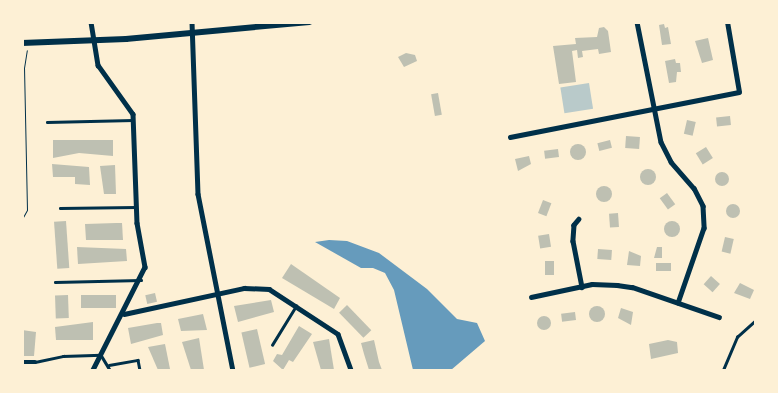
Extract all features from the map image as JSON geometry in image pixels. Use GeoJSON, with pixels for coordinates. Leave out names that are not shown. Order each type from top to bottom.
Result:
{"type":"FeatureCollection","features":[{"type":"Feature","properties":{"kind":"street"},"geometry":{"type":"LineString","coordinates":[[92,22],[92,41],[102,71],[131,109],[134,120],[136,207],[145,258],[141,280],[93,370]]}},
{"type":"Feature","properties":{"kind":"street"},"geometry":{"type":"LineString","coordinates":[[192,22],[198,194],[233,370]]}},
{"type":"Feature","properties":{"kind":"street"},"geometry":{"type":"LineString","coordinates":[[25,43],[92,41],[309,22]]}},
{"type":"Feature","properties":{"kind":"street"},"geometry":{"type":"LineString","coordinates":[[637,22],[654,110],[665,152],[699,198],[704,219],[678,303]]}},
{"type":"Feature","properties":{"kind":"street"},"geometry":{"type":"LineString","coordinates":[[510,137],[738,92],[727,22]]}},
{"type":"Feature","properties":{"kind":"street"},"geometry":{"type":"LineString","coordinates":[[579,219],[574,225],[573,241],[582,287]]}},
{"type":"Feature","properties":{"kind":"street"},"geometry":{"type":"LineString","coordinates":[[124,314],[217,294],[259,287],[269,289],[338,334],[351,370]]}},
{"type":"Feature","properties":{"kind":"street"},"geometry":{"type":"LineString","coordinates":[[532,297],[582,287],[632,287],[719,317]]}},
{"type":"Feature","properties":{"kind":"street"},"geometry":{"type":"LineString","coordinates":[[22,362],[35,362]]}},
{"type":"Feature","properties":{"kind":"lane"},"geometry":{"type":"LineString","coordinates":[[47,122],[134,120]]}},
{"type":"Feature","properties":{"kind":"lane"},"geometry":{"type":"LineString","coordinates":[[60,208],[136,207]]}},
{"type":"Feature","properties":{"kind":"lane"},"geometry":{"type":"LineString","coordinates":[[55,282],[141,280]]}},
{"type":"Feature","properties":{"kind":"lane"},"geometry":{"type":"LineString","coordinates":[[272,346],[296,306]]}},
{"type":"Feature","properties":{"kind":"lane"},"geometry":{"type":"LineString","coordinates":[[723,370],[737,337],[756,320]]}},
{"type":"Feature","properties":{"kind":"lane"},"geometry":{"type":"LineString","coordinates":[[35,362],[63,356],[101,355],[109,365],[110,370]]}},
{"type":"Feature","properties":{"kind":"lane"},"geometry":{"type":"LineString","coordinates":[[109,365],[138,360],[140,370]]}},
{"type":"Feature","properties":{"kind":"path"},"geometry":{"type":"LineString","coordinates":[[22,218],[26,210],[25,43]]}},
{"type":"Feature","properties":{"kind":"shaded area"},"geometry":{"type":"Polygon","coordinates":[[[589,83],[593,109],[564,113],[560,88],[589,83]]]}},
{"type":"Feature","properties":{"kind":"water"},"geometry":{"type":"Polygon","coordinates":[[[329,240],[347,241],[379,253],[427,289],[457,319],[477,323],[485,341],[451,370],[413,370],[394,290],[385,273],[373,268],[361,268],[315,242],[329,240]]]}},
{"type":"Feature","properties":{"kind":"building"},"geometry":{"type":"Polygon","coordinates":[[[664,24],[665,28],[668,27],[671,44],[662,45],[659,25],[664,24]]]}},
{"type":"Feature","properties":{"kind":"building"},"geometry":{"type":"Polygon","coordinates":[[[604,27],[608,31],[611,52],[599,54],[598,49],[582,51],[583,57],[578,58],[577,50],[572,51],[576,82],[559,84],[553,46],[576,44],[575,38],[597,37],[599,28],[604,27]]]}},
{"type":"Feature","properties":{"kind":"building"},"geometry":{"type":"Polygon","coordinates":[[[708,38],[713,60],[702,63],[695,41],[708,38]]]}},
{"type":"Feature","properties":{"kind":"building"},"geometry":{"type":"Polygon","coordinates":[[[406,53],[415,55],[417,61],[404,67],[398,57],[406,53]]]}},
{"type":"Feature","properties":{"kind":"building"},"geometry":{"type":"Polygon","coordinates":[[[675,59],[676,63],[680,63],[681,72],[677,72],[676,82],[669,83],[665,61],[675,59]]]}},
{"type":"Feature","properties":{"kind":"building"},"geometry":{"type":"Polygon","coordinates":[[[438,93],[442,115],[435,116],[431,94],[438,93]]]}},
{"type":"Feature","properties":{"kind":"building"},"geometry":{"type":"Polygon","coordinates":[[[730,116],[731,125],[717,126],[716,117],[730,116]]]}},
{"type":"Feature","properties":{"kind":"building"},"geometry":{"type":"Polygon","coordinates":[[[687,120],[696,122],[693,136],[684,134],[687,120]]]}},
{"type":"Feature","properties":{"kind":"building"},"geometry":{"type":"Polygon","coordinates":[[[626,136],[640,137],[639,149],[625,148],[626,136]]]}},
{"type":"Feature","properties":{"kind":"building"},"geometry":{"type":"Polygon","coordinates":[[[53,140],[113,140],[113,156],[79,153],[53,158],[53,140]]]}},
{"type":"Feature","properties":{"kind":"building"},"geometry":{"type":"Polygon","coordinates":[[[610,140],[612,148],[599,151],[597,143],[610,140]]]}},
{"type":"Feature","properties":{"kind":"building"},"geometry":{"type":"Polygon","coordinates":[[[578,144],[584,146],[586,152],[584,158],[578,160],[572,158],[570,152],[572,146],[578,144]]]}},
{"type":"Feature","properties":{"kind":"building"},"geometry":{"type":"Polygon","coordinates":[[[706,147],[713,158],[703,164],[696,153],[706,147]]]}},
{"type":"Feature","properties":{"kind":"building"},"geometry":{"type":"Polygon","coordinates":[[[558,149],[559,157],[545,159],[544,151],[558,149]]]}},
{"type":"Feature","properties":{"kind":"building"},"geometry":{"type":"Polygon","coordinates":[[[529,156],[531,164],[518,171],[515,159],[529,156]]]}},
{"type":"Feature","properties":{"kind":"building"},"geometry":{"type":"Polygon","coordinates":[[[52,164],[89,167],[90,185],[75,184],[75,177],[53,177],[52,164]]]}},
{"type":"Feature","properties":{"kind":"building"},"geometry":{"type":"Polygon","coordinates":[[[115,165],[116,194],[104,194],[100,166],[115,165]]]}},
{"type":"Feature","properties":{"kind":"building"},"geometry":{"type":"Polygon","coordinates":[[[648,169],[656,177],[648,185],[640,177],[648,169]]]}},
{"type":"Feature","properties":{"kind":"building"},"geometry":{"type":"Polygon","coordinates":[[[722,172],[727,174],[729,179],[727,184],[722,186],[717,184],[715,179],[717,174],[722,172]]]}},
{"type":"Feature","properties":{"kind":"building"},"geometry":{"type":"Polygon","coordinates":[[[604,186],[612,194],[604,202],[596,194],[604,186]]]}},
{"type":"Feature","properties":{"kind":"building"},"geometry":{"type":"Polygon","coordinates":[[[667,193],[675,204],[668,210],[660,198],[667,193]]]}},
{"type":"Feature","properties":{"kind":"building"},"geometry":{"type":"Polygon","coordinates":[[[543,200],[551,203],[546,216],[538,213],[543,200]]]}},
{"type":"Feature","properties":{"kind":"building"},"geometry":{"type":"Polygon","coordinates":[[[733,204],[738,206],[740,211],[738,216],[733,218],[728,216],[726,211],[728,206],[733,204]]]}},
{"type":"Feature","properties":{"kind":"building"},"geometry":{"type":"Polygon","coordinates":[[[618,213],[619,227],[610,228],[609,214],[618,213]]]}},
{"type":"Feature","properties":{"kind":"building"},"geometry":{"type":"Polygon","coordinates":[[[66,221],[69,268],[57,269],[54,222],[66,221]]]}},
{"type":"Feature","properties":{"kind":"building"},"geometry":{"type":"Polygon","coordinates":[[[672,221],[680,229],[672,237],[664,229],[672,221]]]}},
{"type":"Feature","properties":{"kind":"building"},"geometry":{"type":"Polygon","coordinates":[[[122,223],[123,240],[86,240],[85,224],[122,223]]]}},
{"type":"Feature","properties":{"kind":"building"},"geometry":{"type":"Polygon","coordinates":[[[549,234],[551,247],[540,249],[538,236],[549,234]]]}},
{"type":"Feature","properties":{"kind":"building"},"geometry":{"type":"Polygon","coordinates":[[[725,237],[734,239],[730,254],[722,252],[725,237]]]}},
{"type":"Feature","properties":{"kind":"building"},"geometry":{"type":"Polygon","coordinates":[[[77,247],[126,249],[127,261],[78,264],[77,247]]]}},
{"type":"Feature","properties":{"kind":"building"},"geometry":{"type":"Polygon","coordinates":[[[657,247],[662,247],[662,258],[654,258],[657,247]]]}},
{"type":"Feature","properties":{"kind":"building"},"geometry":{"type":"Polygon","coordinates":[[[598,249],[612,250],[611,260],[597,259],[598,249]]]}},
{"type":"Feature","properties":{"kind":"building"},"geometry":{"type":"Polygon","coordinates":[[[629,251],[641,256],[640,266],[627,265],[629,251]]]}},
{"type":"Feature","properties":{"kind":"building"},"geometry":{"type":"Polygon","coordinates":[[[545,261],[554,261],[554,275],[545,275],[545,261]]]}},
{"type":"Feature","properties":{"kind":"building"},"geometry":{"type":"Polygon","coordinates":[[[656,263],[671,263],[671,271],[656,271],[656,263]]]}},
{"type":"Feature","properties":{"kind":"building"},"geometry":{"type":"Polygon","coordinates":[[[291,264],[340,298],[334,309],[282,278],[291,264]]]}},
{"type":"Feature","properties":{"kind":"building"},"geometry":{"type":"Polygon","coordinates":[[[711,276],[720,284],[713,292],[704,284],[711,276]]]}},
{"type":"Feature","properties":{"kind":"building"},"geometry":{"type":"Polygon","coordinates":[[[740,283],[754,290],[750,299],[734,293],[740,283]]]}},
{"type":"Feature","properties":{"kind":"building"},"geometry":{"type":"Polygon","coordinates":[[[155,293],[157,302],[147,304],[145,295],[155,293]]]}},
{"type":"Feature","properties":{"kind":"building"},"geometry":{"type":"Polygon","coordinates":[[[55,295],[68,295],[69,318],[56,318],[55,295]]]}},
{"type":"Feature","properties":{"kind":"building"},"geometry":{"type":"Polygon","coordinates":[[[81,295],[116,295],[116,308],[81,308],[81,295]]]}},
{"type":"Feature","properties":{"kind":"building"},"geometry":{"type":"Polygon","coordinates":[[[271,300],[274,312],[238,322],[234,306],[271,300]]]}},
{"type":"Feature","properties":{"kind":"building"},"geometry":{"type":"Polygon","coordinates":[[[347,305],[371,330],[363,338],[339,313],[347,305]]]}},
{"type":"Feature","properties":{"kind":"building"},"geometry":{"type":"Polygon","coordinates":[[[597,306],[603,308],[605,314],[603,320],[597,322],[591,320],[589,314],[591,308],[597,306]]]}},
{"type":"Feature","properties":{"kind":"building"},"geometry":{"type":"Polygon","coordinates":[[[621,308],[633,312],[631,325],[618,318],[621,308]]]}},
{"type":"Feature","properties":{"kind":"building"},"geometry":{"type":"Polygon","coordinates":[[[575,312],[576,320],[562,322],[561,314],[575,312]]]}},
{"type":"Feature","properties":{"kind":"building"},"geometry":{"type":"Polygon","coordinates":[[[203,314],[207,330],[181,331],[178,319],[203,314]]]}},
{"type":"Feature","properties":{"kind":"building"},"geometry":{"type":"Polygon","coordinates":[[[544,316],[549,318],[551,323],[549,328],[544,330],[539,328],[537,323],[539,318],[544,316]]]}},
{"type":"Feature","properties":{"kind":"building"},"geometry":{"type":"Polygon","coordinates":[[[93,322],[93,340],[56,340],[55,327],[93,322]]]}},
{"type":"Feature","properties":{"kind":"building"},"geometry":{"type":"Polygon","coordinates":[[[161,323],[163,335],[131,344],[128,328],[161,323]]]}},
{"type":"Feature","properties":{"kind":"building"},"geometry":{"type":"Polygon","coordinates":[[[299,326],[312,334],[293,362],[289,360],[283,370],[273,361],[277,354],[282,355],[299,326]]]}},
{"type":"Feature","properties":{"kind":"building"},"geometry":{"type":"Polygon","coordinates":[[[257,329],[265,364],[250,368],[241,333],[257,329]]]}},
{"type":"Feature","properties":{"kind":"building"},"geometry":{"type":"Polygon","coordinates":[[[22,330],[36,332],[34,356],[22,356],[22,330]]]}},
{"type":"Feature","properties":{"kind":"building"},"geometry":{"type":"Polygon","coordinates":[[[199,338],[204,370],[191,370],[182,342],[199,338]]]}},
{"type":"Feature","properties":{"kind":"building"},"geometry":{"type":"Polygon","coordinates":[[[329,339],[334,370],[321,370],[313,342],[329,339]]]}},
{"type":"Feature","properties":{"kind":"building"},"geometry":{"type":"Polygon","coordinates":[[[374,340],[382,370],[369,370],[361,343],[374,340]]]}},
{"type":"Feature","properties":{"kind":"building"},"geometry":{"type":"Polygon","coordinates":[[[668,340],[677,342],[678,353],[651,359],[649,344],[668,340]]]}},
{"type":"Feature","properties":{"kind":"building"},"geometry":{"type":"Polygon","coordinates":[[[165,344],[170,369],[158,370],[148,347],[165,344]]]}}]}
